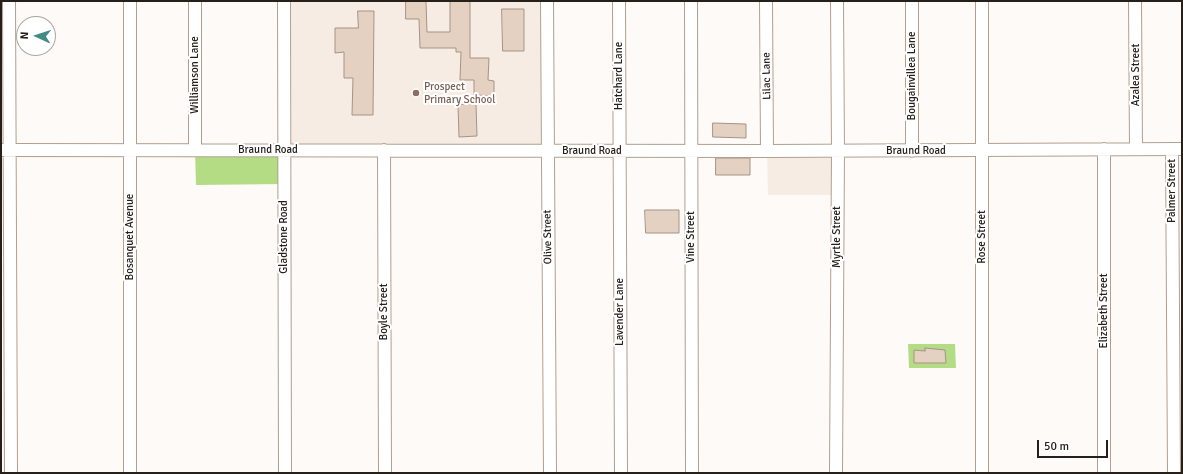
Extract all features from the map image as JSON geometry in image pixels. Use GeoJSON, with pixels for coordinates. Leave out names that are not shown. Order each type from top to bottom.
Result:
{"type":"FeatureCollection","features":[{"type":"Feature","properties":{"kind":"street"},"geometry":{"type":"LineString","coordinates":[[9,1],[5,150],[11,473]]}},
{"type":"Feature","properties":{"kind":"street","name":"Bosanquet Avenue"},"geometry":{"type":"LineString","coordinates":[[130,1],[130,473]]}},
{"type":"Feature","properties":{"kind":"street","name":"Williamson Lane"},"geometry":{"type":"LineString","coordinates":[[195,1],[195,150]]}},
{"type":"Feature","properties":{"kind":"street","name":"Gladstone Road"},"geometry":{"type":"LineString","coordinates":[[284,1],[285,473]]}},
{"type":"Feature","properties":{"kind":"street","name":"Olive Street"},"geometry":{"type":"LineString","coordinates":[[547,1],[550,473]]}},
{"type":"Feature","properties":{"kind":"street","name":"Hatchard Lane"},"geometry":{"type":"LineString","coordinates":[[619,1],[619,151]]}},
{"type":"Feature","properties":{"kind":"street","name":"Vine Street"},"geometry":{"type":"LineString","coordinates":[[691,1],[692,473]]}},
{"type":"Feature","properties":{"kind":"street","name":"Lilac Lane"},"geometry":{"type":"LineString","coordinates":[[766,1],[767,151]]}},
{"type":"Feature","properties":{"kind":"street","name":"Myrtle Street"},"geometry":{"type":"LineString","coordinates":[[836,473],[838,151],[837,1]]}},
{"type":"Feature","properties":{"kind":"street","name":"Bougainvillea Lane"},"geometry":{"type":"LineString","coordinates":[[912,1],[912,151]]}},
{"type":"Feature","properties":{"kind":"street","name":"Rose Street"},"geometry":{"type":"LineString","coordinates":[[982,1],[982,150],[977,354],[982,473]]}},
{"type":"Feature","properties":{"kind":"street","name":"Azalea Street"},"geometry":{"type":"LineString","coordinates":[[1135,1],[1136,149]]}},
{"type":"Feature","properties":{"kind":"street","name":"Elizabeth Street"},"geometry":{"type":"LineString","coordinates":[[1104,149],[1104,473]]}},
{"type":"Feature","properties":{"kind":"street","name":"Braund Road"},"geometry":{"type":"LineString","coordinates":[[5,150],[912,151],[1177,149]]}},
{"type":"Feature","properties":{"kind":"street","name":"Palmer Street"},"geometry":{"type":"LineString","coordinates":[[1174,473],[1177,149]]}},
{"type":"Feature","properties":{"kind":"street","name":"Boyle Street"},"geometry":{"type":"LineString","coordinates":[[384,150],[385,473]]}},
{"type":"Feature","properties":{"kind":"street","name":"Lavender Lane"},"geometry":{"type":"LineString","coordinates":[[619,151],[621,473]]}},
{"type":"Feature","properties":{"kind":"shaded area","name":"Prospect Primary School"},"geometry":{"type":"Polygon","coordinates":[[[284,1],[547,1],[547,150],[284,151],[284,1]]]}},
{"type":"Feature","properties":{"kind":"shaded area"},"geometry":{"type":"Polygon","coordinates":[[[767,151],[838,151],[837,195],[768,195],[767,151]]]}},
{"type":"Feature","properties":{"kind":"green space"},"geometry":{"type":"Polygon","coordinates":[[[195,150],[284,151],[284,184],[196,185],[195,150]]]}},
{"type":"Feature","properties":{"kind":"green space"},"geometry":{"type":"Polygon","coordinates":[[[908,344],[955,344],[956,368],[909,368],[908,344]]]}},
{"type":"Feature","properties":{"kind":"building"},"geometry":{"type":"Polygon","coordinates":[[[406,1],[426,1],[427,32],[450,32],[450,1],[470,1],[470,58],[489,58],[488,80],[494,81],[494,96],[474,95],[474,80],[460,80],[461,52],[456,52],[456,48],[420,48],[419,19],[406,19],[406,1]]]}},
{"type":"Feature","properties":{"kind":"building"},"geometry":{"type":"Polygon","coordinates":[[[502,9],[524,9],[524,51],[503,51],[502,9]]]}},
{"type":"Feature","properties":{"kind":"building"},"geometry":{"type":"Polygon","coordinates":[[[358,11],[374,11],[373,115],[352,115],[353,78],[344,78],[344,52],[335,53],[335,28],[358,28],[358,11]]]}},
{"type":"Feature","properties":{"kind":"building"},"geometry":{"type":"Polygon","coordinates":[[[476,104],[477,136],[459,137],[458,105],[476,104]]]}},
{"type":"Feature","properties":{"kind":"building"},"geometry":{"type":"Polygon","coordinates":[[[713,123],[746,124],[746,138],[713,137],[713,123]]]}},
{"type":"Feature","properties":{"kind":"building"},"geometry":{"type":"Polygon","coordinates":[[[716,158],[750,158],[750,175],[716,175],[716,158]]]}},
{"type":"Feature","properties":{"kind":"building"},"geometry":{"type":"Polygon","coordinates":[[[645,210],[679,210],[679,233],[646,233],[645,210]]]}},
{"type":"Feature","properties":{"kind":"building"},"geometry":{"type":"Polygon","coordinates":[[[925,348],[945,350],[946,363],[914,363],[914,350],[925,351],[925,348]]]}},
{"type":"Feature","properties":{"kind":"place","name":"Prospect Primary School"},"geometry":{"type":"Point","coordinates":[416,93]}}]}
